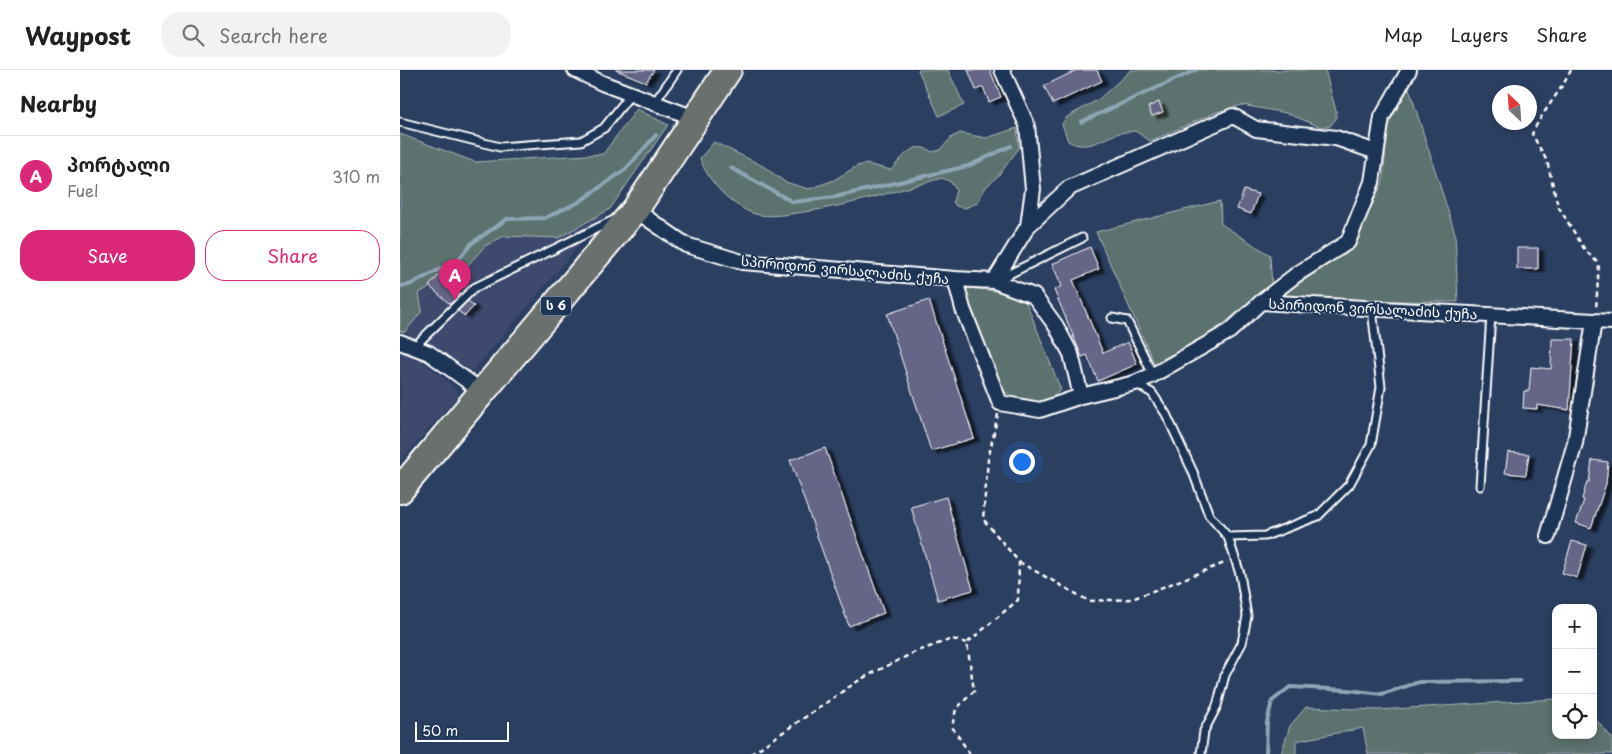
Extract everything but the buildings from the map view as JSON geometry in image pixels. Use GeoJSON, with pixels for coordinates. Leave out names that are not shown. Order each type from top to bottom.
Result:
{"type":"FeatureCollection","features":[{"type":"Feature","properties":{"kind":"highway","name":"ს 6"},"geometry":{"type":"LineString","coordinates":[[400,490],[484,393],[635,210],[728,70]]}},
{"type":"Feature","properties":{"kind":"highway","name":"ს 6"},"geometry":{"type":"LineString","coordinates":[[699,116],[742,70]]}},
{"type":"Feature","properties":{"kind":"street"},"geometry":{"type":"LineString","coordinates":[[575,70],[655,102],[699,116]]}},
{"type":"Feature","properties":{"kind":"street"},"geometry":{"type":"LineString","coordinates":[[1002,70],[1026,125],[1033,189],[1028,226]]}},
{"type":"Feature","properties":{"kind":"street"},"geometry":{"type":"LineString","coordinates":[[1261,302],[1297,274],[1348,242],[1372,182],[1382,116],[1409,70]]}},
{"type":"Feature","properties":{"kind":"street"},"geometry":{"type":"LineString","coordinates":[[994,281],[1028,226],[1069,188],[1233,116],[1256,129],[1336,138],[1376,152]]}},
{"type":"Feature","properties":{"kind":"street","name":"სპირიდონ ვირსალაძის ქუჩა"},"geometry":{"type":"LineString","coordinates":[[635,210],[686,245],[742,262],[956,279],[963,309],[1000,403],[1040,410],[1081,396],[1134,383],[1153,375],[1230,330],[1261,302],[1612,322]]}},
{"type":"Feature","properties":{"kind":"street"},"geometry":{"type":"LineString","coordinates":[[956,279],[994,281],[1034,296],[1056,326],[1071,354],[1081,396]]}},
{"type":"Feature","properties":{"kind":"street"},"geometry":{"type":"LineString","coordinates":[[1548,536],[1575,442],[1594,321]]}},
{"type":"Feature","properties":{"kind":"street"},"geometry":{"type":"LineString","coordinates":[[400,342],[429,353],[484,393]]}},
{"type":"Feature","properties":{"kind":"lane"},"geometry":{"type":"LineString","coordinates":[[655,102],[677,70]]}},
{"type":"Feature","properties":{"kind":"lane"},"geometry":{"type":"LineString","coordinates":[[400,122],[500,147],[581,141],[604,128],[632,93]]}},
{"type":"Feature","properties":{"kind":"lane"},"geometry":{"type":"LineString","coordinates":[[414,347],[474,288],[635,210]]}},
{"type":"Feature","properties":{"kind":"lane"},"geometry":{"type":"LineString","coordinates":[[994,281],[1082,238]]}},
{"type":"Feature","properties":{"kind":"lane"},"geometry":{"type":"LineString","coordinates":[[1228,537],[1265,536],[1318,516],[1349,485],[1371,445],[1381,387],[1372,309]]}},
{"type":"Feature","properties":{"kind":"lane"},"geometry":{"type":"LineString","coordinates":[[1480,486],[1491,315]]}},
{"type":"Feature","properties":{"kind":"lane"},"geometry":{"type":"LineString","coordinates":[[1112,318],[1127,321],[1153,375]]}},
{"type":"Feature","properties":{"kind":"lane"},"geometry":{"type":"LineString","coordinates":[[1134,383],[1152,393],[1166,414],[1193,472],[1209,515],[1228,537],[1235,560],[1246,616],[1242,643],[1225,675],[1217,706],[1204,731],[1202,754]]}},
{"type":"Feature","properties":{"kind":"path"},"geometry":{"type":"LineString","coordinates":[[1571,70],[1563,86],[1541,114],[1532,134],[1547,161],[1558,206],[1585,250],[1599,264],[1594,321]]}},
{"type":"Feature","properties":{"kind":"path"},"geometry":{"type":"LineString","coordinates":[[1000,403],[988,460],[983,519],[1019,562],[1089,602],[1132,599],[1235,560]]}},
{"type":"Feature","properties":{"kind":"path"},"geometry":{"type":"LineString","coordinates":[[967,643],[1018,600],[1019,562]]}},
{"type":"Feature","properties":{"kind":"path"},"geometry":{"type":"LineString","coordinates":[[751,754],[861,679],[914,652],[952,639],[967,643]]}},
{"type":"Feature","properties":{"kind":"path"},"geometry":{"type":"LineString","coordinates":[[967,643],[974,691],[956,709],[952,727],[970,754]]}},
{"type":"Feature","properties":{"kind":"shaded area"},"geometry":{"type":"Polygon","coordinates":[[[610,209],[473,371],[405,332],[422,311],[419,294],[463,270],[485,246],[504,236],[558,238],[610,209]]]}},
{"type":"Feature","properties":{"kind":"shaded area"},"geometry":{"type":"Polygon","coordinates":[[[400,348],[410,351],[454,387],[459,395],[400,461],[400,348]]]}},
{"type":"Feature","properties":{"kind":"green space"},"geometry":{"type":"Polygon","coordinates":[[[918,70],[948,70],[964,105],[939,116],[918,70]]]}},
{"type":"Feature","properties":{"kind":"green space"},"geometry":{"type":"Polygon","coordinates":[[[1131,70],[1325,70],[1336,111],[1336,119],[1330,126],[1321,127],[1286,113],[1242,105],[1217,112],[1150,141],[1135,131],[1118,133],[1086,145],[1074,144],[1068,141],[1062,124],[1067,117],[1099,99],[1131,70]]]}},
{"type":"Feature","properties":{"kind":"green space"},"geometry":{"type":"Polygon","coordinates":[[[1409,88],[1455,233],[1458,302],[1276,299],[1352,249],[1383,181],[1388,124],[1409,88]]]}},
{"type":"Feature","properties":{"kind":"green space"},"geometry":{"type":"Polygon","coordinates":[[[637,109],[668,125],[610,209],[558,238],[504,236],[485,246],[463,270],[419,293],[422,311],[405,332],[400,331],[400,134],[475,162],[603,154],[637,109]]]}},
{"type":"Feature","properties":{"kind":"green space"},"geometry":{"type":"Polygon","coordinates":[[[1017,128],[1019,148],[999,175],[986,187],[977,203],[965,208],[956,206],[953,202],[956,190],[951,182],[942,178],[839,206],[786,215],[755,214],[738,206],[714,184],[703,167],[700,158],[714,142],[763,166],[785,182],[809,189],[834,180],[857,166],[866,164],[891,170],[909,151],[920,148],[932,152],[940,150],[952,137],[960,133],[986,138],[1017,128]]]}},
{"type":"Feature","properties":{"kind":"green space"},"geometry":{"type":"Polygon","coordinates":[[[1220,201],[1221,224],[1270,255],[1272,289],[1252,300],[1206,336],[1154,363],[1096,232],[1220,201]]]}},
{"type":"Feature","properties":{"kind":"green space"},"geometry":{"type":"Polygon","coordinates":[[[968,288],[996,291],[1026,302],[1061,390],[1040,405],[1022,403],[1002,390],[965,295],[968,288]]]}},
{"type":"Feature","properties":{"kind":"green space"},"geometry":{"type":"Polygon","coordinates":[[[1552,699],[1552,739],[1597,739],[1597,721],[1612,738],[1612,754],[1368,754],[1363,728],[1296,741],[1296,754],[1281,754],[1290,726],[1306,707],[1378,710],[1552,699]]]}},
{"type":"Feature","properties":{"kind":"waterway"},"geometry":{"type":"LineString","coordinates":[[1081,122],[1196,70]]}},
{"type":"Feature","properties":{"kind":"waterway"},"geometry":{"type":"LineString","coordinates":[[400,286],[409,285],[458,260],[472,243],[507,219],[545,218],[579,202],[626,169],[656,135]]}},
{"type":"Feature","properties":{"kind":"waterway"},"geometry":{"type":"LineString","coordinates":[[731,168],[793,202],[835,197],[968,166],[1011,146]]}},
{"type":"Feature","properties":{"kind":"waterway"},"geometry":{"type":"LineString","coordinates":[[1266,754],[1267,722],[1272,701],[1290,687],[1382,694],[1419,682],[1520,681]]}},
{"type":"Feature","properties":{"kind":"place","name":"პორტალი"},"geometry":{"type":"Point","coordinates":[455,300]}}]}
